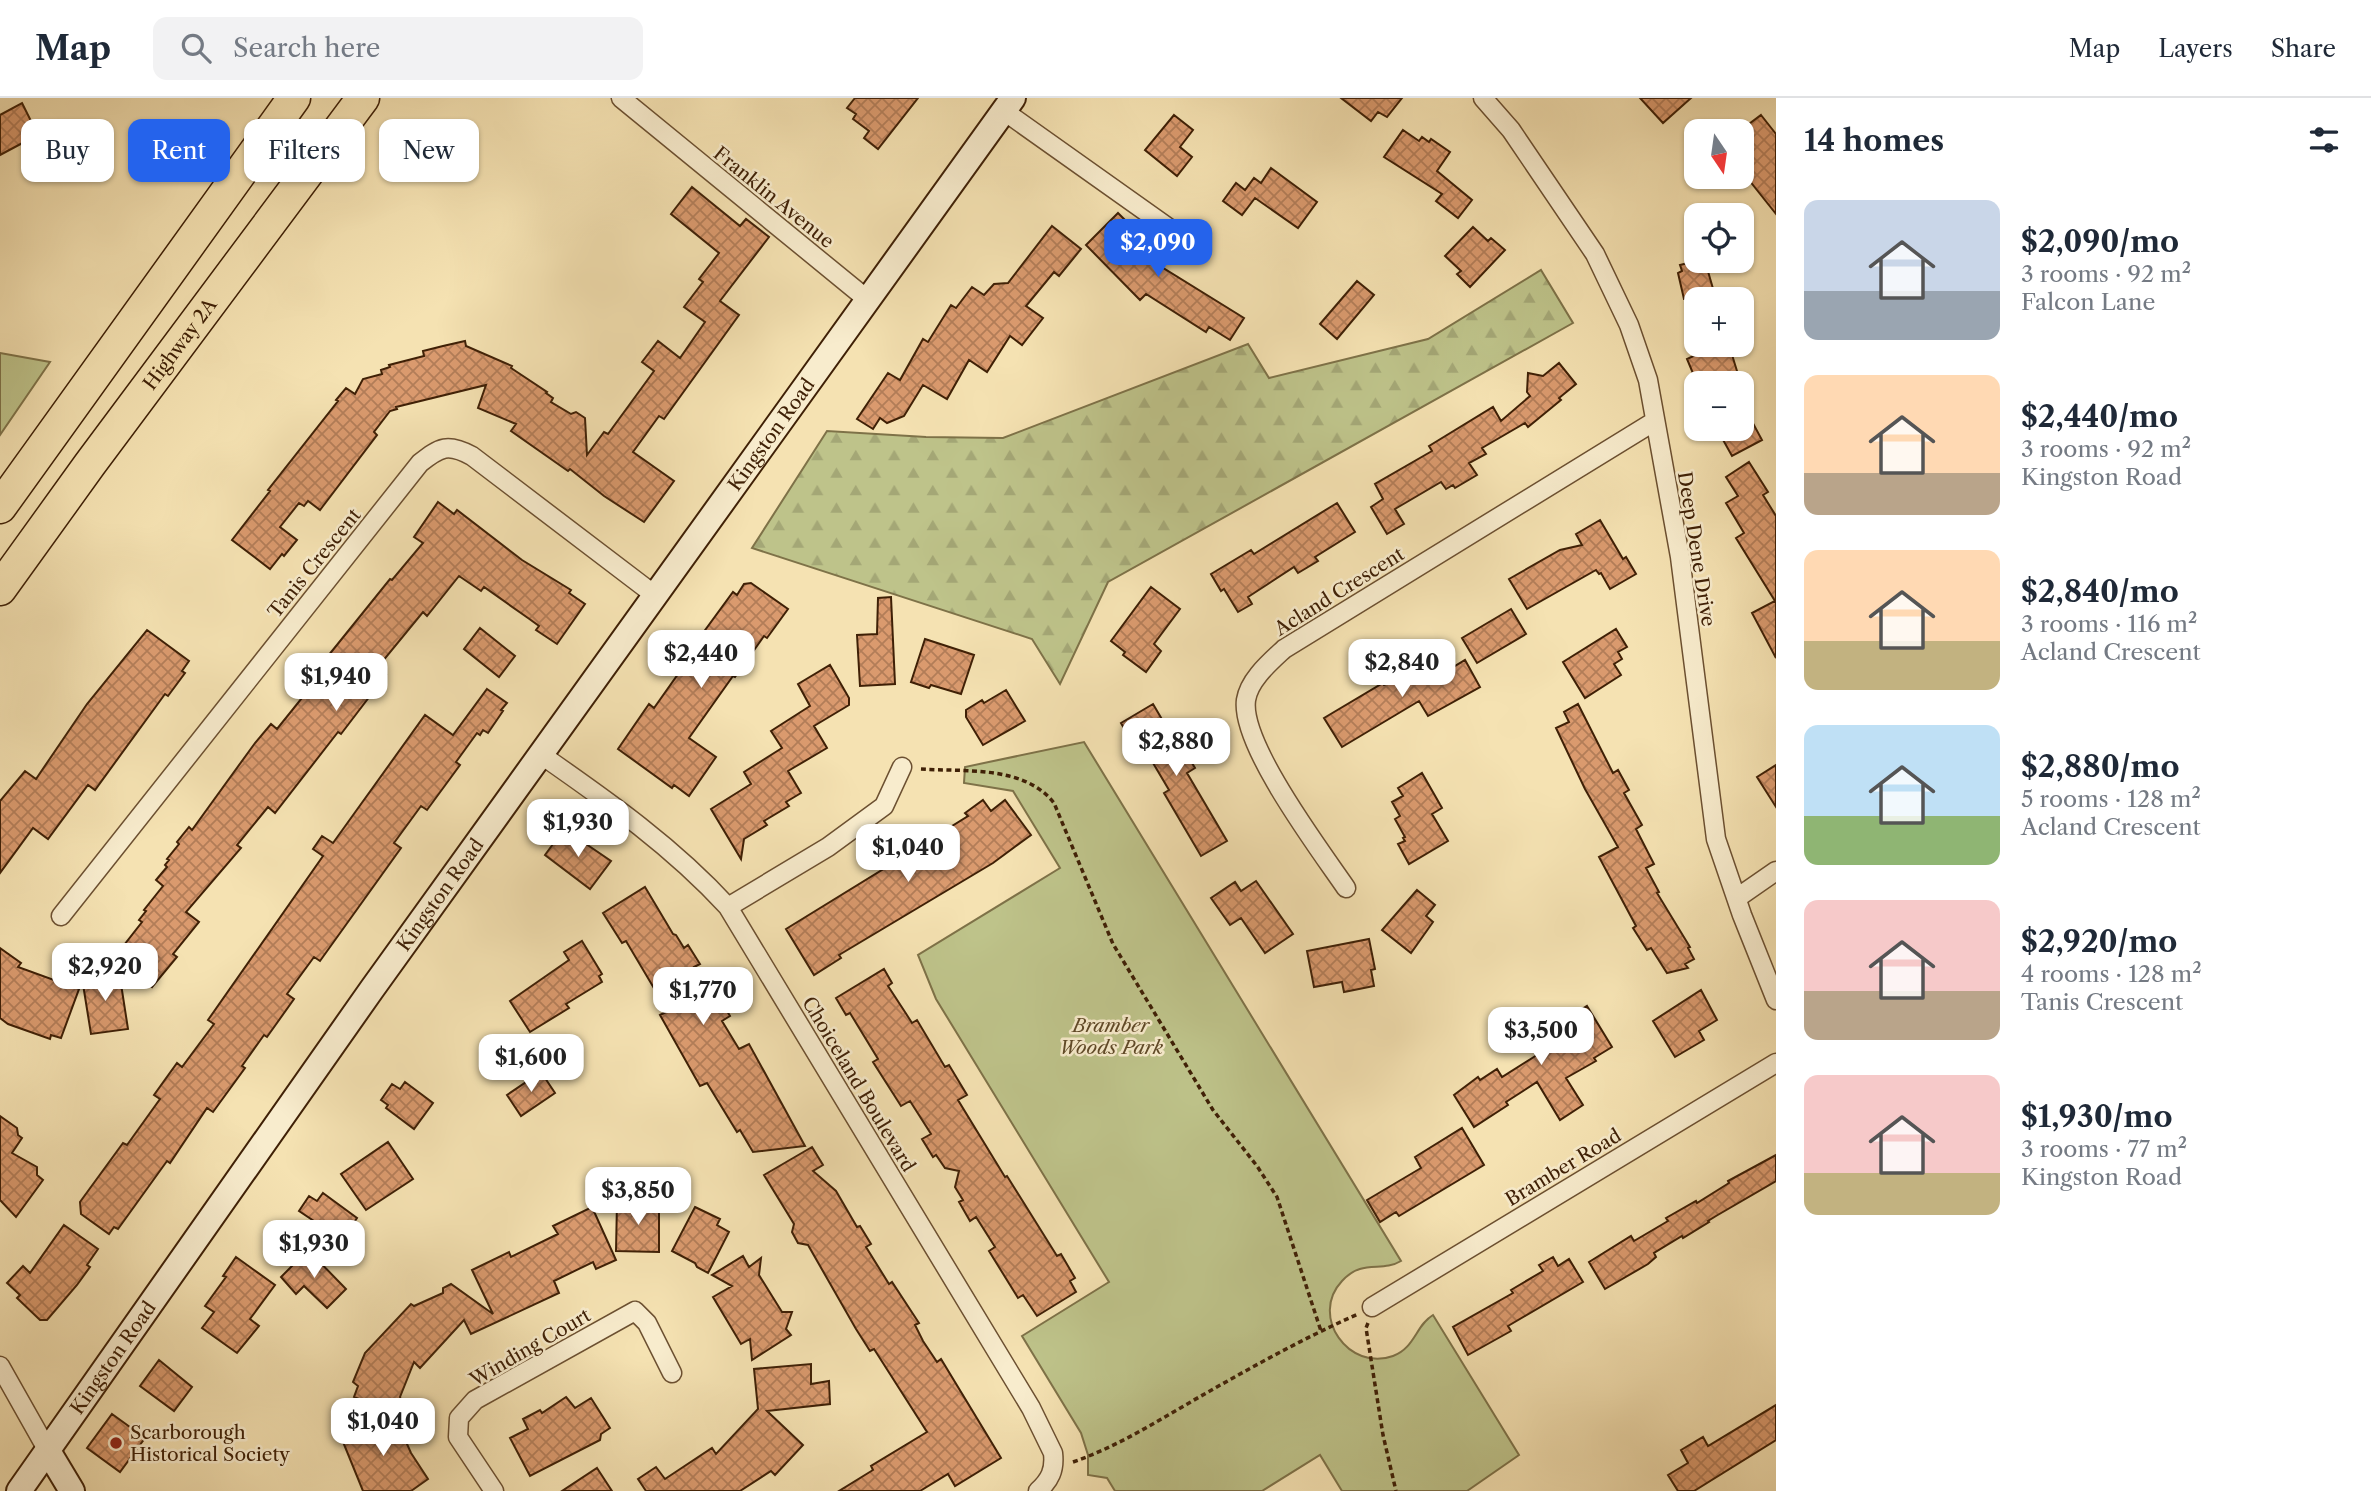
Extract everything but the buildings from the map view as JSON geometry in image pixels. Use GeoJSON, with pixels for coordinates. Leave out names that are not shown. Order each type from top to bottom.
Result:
{"type":"FeatureCollection","features":[{"type":"Feature","properties":{"kind":"highway"},"geometry":{"type":"LineString","coordinates":[[0,507],[294,98]]}},
{"type":"Feature","properties":{"kind":"highway","name":"Highway 2A"},"geometry":{"type":"LineString","coordinates":[[0,589],[363,98]]}},
{"type":"Feature","properties":{"kind":"street","name":"Franklin Avenue"},"geometry":{"type":"LineString","coordinates":[[621,98],[868,300]]}},
{"type":"Feature","properties":{"kind":"street","name":"Deep Dene Drive"},"geometry":{"type":"LineString","coordinates":[[1483,98],[1511,130],[1595,254],[1629,326],[1648,380],[1680,557],[1716,839],[1776,1000]]}},
{"type":"Feature","properties":{"kind":"street","name":"Kingston Road"},"geometry":{"type":"LineString","coordinates":[[19,1491],[364,1001],[1009,104]]}},
{"type":"Feature","properties":{"kind":"street"},"geometry":{"type":"LineString","coordinates":[[1009,104],[1190,243]]}},
{"type":"Feature","properties":{"kind":"street","name":"Acland Crescent"},"geometry":{"type":"LineString","coordinates":[[1346,888],[1267,766],[1249,726],[1247,698],[1260,673],[1284,649],[1655,421]]}},
{"type":"Feature","properties":{"kind":"street","name":"Tanis Crescent"},"geometry":{"type":"LineString","coordinates":[[61,916],[420,463],[436,450],[454,447],[472,456],[656,596]]}},
{"type":"Feature","properties":{"kind":"street","name":"Choiceland Boulevard"},"geometry":{"type":"LineString","coordinates":[[542,756],[668,848],[728,907],[1031,1408],[1053,1453],[1054,1468]]}},
{"type":"Feature","properties":{"kind":"street"},"geometry":{"type":"LineString","coordinates":[[728,907],[828,847],[884,806],[902,767]]}},
{"type":"Feature","properties":{"kind":"street"},"geometry":{"type":"LineString","coordinates":[[1737,898],[1776,872]]}},
{"type":"Feature","properties":{"kind":"street","name":"Bramber Road"},"geometry":{"type":"LineString","coordinates":[[1372,1307],[1776,1063]]}},
{"type":"Feature","properties":{"kind":"street","name":"Winding Court"},"geometry":{"type":"LineString","coordinates":[[494,1491],[457,1437],[459,1418],[475,1400],[635,1311],[647,1323],[672,1373]]}},
{"type":"Feature","properties":{"kind":"street"},"geometry":{"type":"LineString","coordinates":[[0,1366],[72,1491]]}},
{"type":"Feature","properties":{"kind":"street"},"geometry":{"type":"LineString","coordinates":[[1038,1491],[1054,1468]]}},
{"type":"Feature","properties":{"kind":"path"},"geometry":{"type":"LineString","coordinates":[[902,767],[1010,775],[1026,780],[1055,803],[1113,944],[1213,1110],[1257,1166],[1277,1197],[1321,1331]]}},
{"type":"Feature","properties":{"kind":"path"},"geometry":{"type":"LineString","coordinates":[[1054,1468],[1142,1432],[1321,1331],[1372,1307]]}},
{"type":"Feature","properties":{"kind":"path"},"geometry":{"type":"LineString","coordinates":[[1372,1307],[1366,1328],[1383,1435],[1396,1491]]}},
{"type":"Feature","properties":{"kind":"green space"},"geometry":{"type":"Polygon","coordinates":[[[1541,270],[1573,323],[1108,582],[1060,684],[1032,639],[752,548],[827,431],[1003,438],[1248,344],[1269,378],[1428,339],[1541,270]]]}},
{"type":"Feature","properties":{"kind":"green space"},"geometry":{"type":"Polygon","coordinates":[[[0,353],[50,362],[0,435],[0,353]]]}},
{"type":"Feature","properties":{"kind":"green space","name":"Bramber Woods Park"},"geometry":{"type":"Polygon","coordinates":[[[1084,742],[1401,1261],[1357,1270],[1342,1281],[1333,1295],[1330,1310],[1332,1324],[1339,1338],[1349,1349],[1362,1356],[1377,1359],[1393,1356],[1406,1348],[1427,1319],[1433,1315],[1519,1455],[1467,1491],[1342,1491],[1320,1455],[1262,1491],[1115,1491],[1107,1478],[1088,1475],[1088,1455],[1081,1433],[1022,1336],[1109,1282],[936,999],[918,955],[1060,868],[1013,791],[964,783],[965,767],[1084,742]]]}},
{"type":"Feature","properties":{"kind":"place","name":"Scarborough Historical Society"},"geometry":{"type":"Point","coordinates":[116,1443]}}]}
